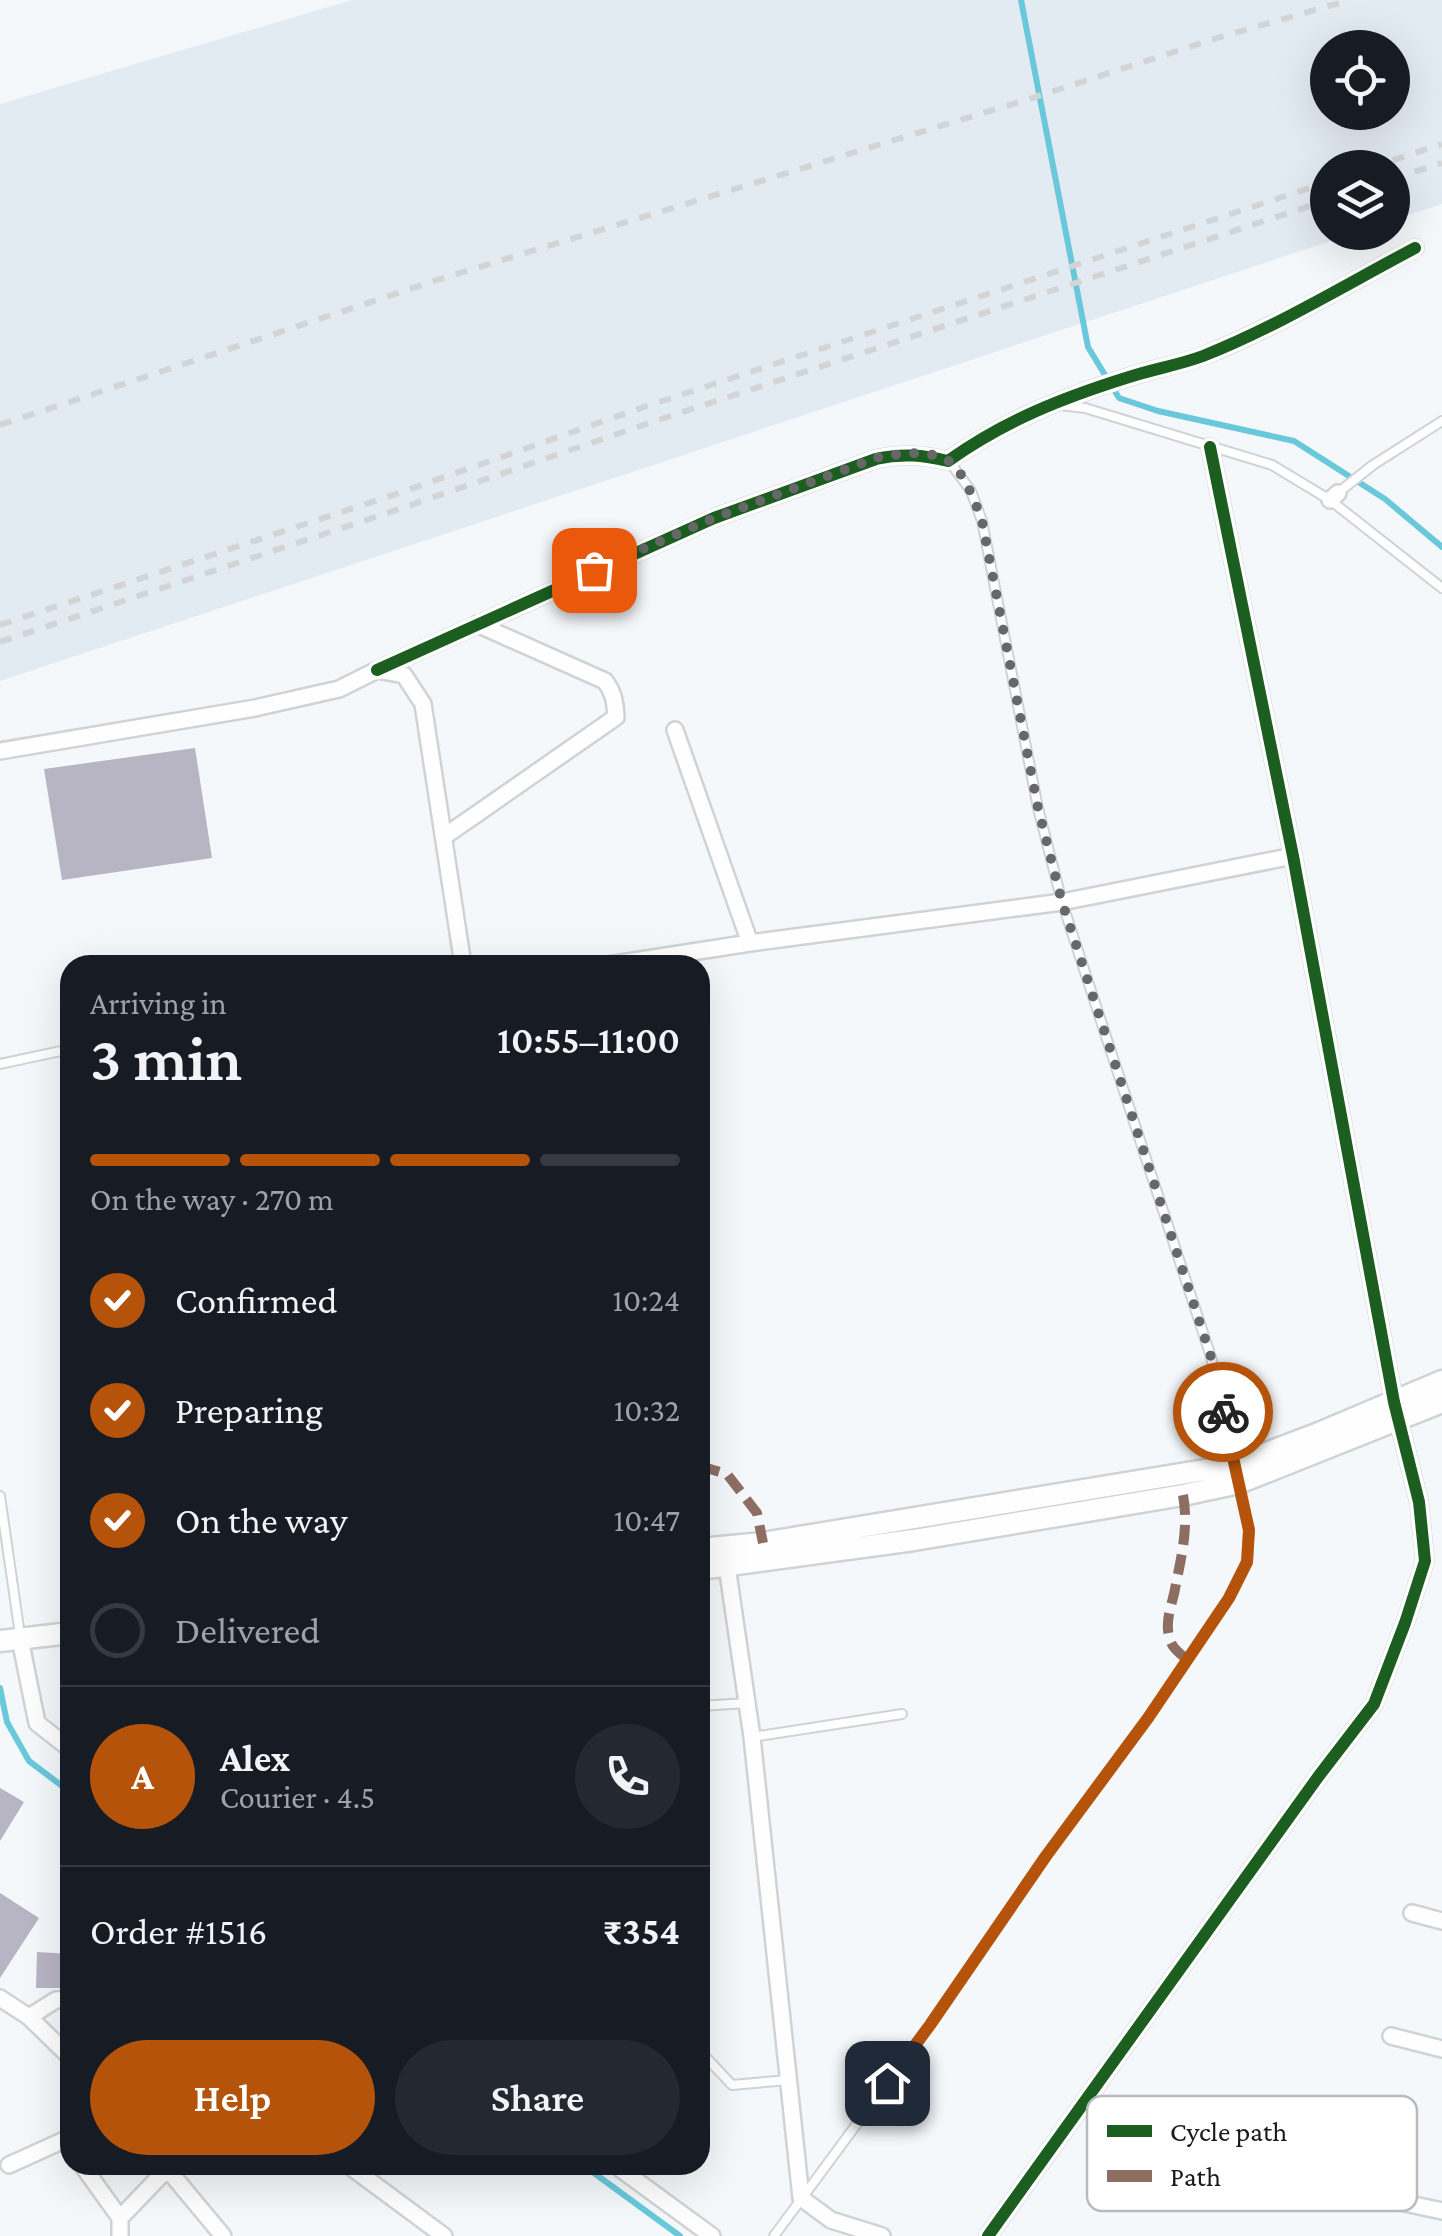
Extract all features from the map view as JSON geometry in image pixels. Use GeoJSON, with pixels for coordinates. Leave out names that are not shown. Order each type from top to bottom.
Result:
{"type":"FeatureCollection","features":[{"type":"Feature","properties":{"kind":"street"},"geometry":{"type":"LineString","coordinates":[[0,750],[339,690],[714,518],[876,458],[921,454],[948,461],[1049,403],[1198,358],[1249,336],[1415,248]]}},
{"type":"Feature","properties":{"kind":"street"},"geometry":{"type":"LineString","coordinates":[[1088,2096],[1374,1704],[1425,1562],[1419,1502],[1396,1411],[1292,856],[1210,447]]}},
{"type":"Feature","properties":{"kind":"street"},"geometry":{"type":"LineString","coordinates":[[445,836],[616,717],[615,700],[605,681],[477,624]]}},
{"type":"Feature","properties":{"kind":"street"},"geometry":{"type":"LineString","coordinates":[[377,670],[404,675],[423,704],[463,955]]}},
{"type":"Feature","properties":{"kind":"street"},"geometry":{"type":"LineString","coordinates":[[675,730],[750,943]]}},
{"type":"Feature","properties":{"kind":"street"},"geometry":{"type":"LineString","coordinates":[[673,955],[1062,902],[1292,856]]}},
{"type":"Feature","properties":{"kind":"street"},"geometry":{"type":"LineString","coordinates":[[1396,1411],[1442,1380]]}},
{"type":"Feature","properties":{"kind":"street"},"geometry":{"type":"LineString","coordinates":[[710,1568],[914,1540],[1183,1495],[1396,1411],[1442,1402]]}},
{"type":"Feature","properties":{"kind":"street"},"geometry":{"type":"LineString","coordinates":[[710,1548],[1237,1474]]}},
{"type":"Feature","properties":{"kind":"street"},"geometry":{"type":"LineString","coordinates":[[727,1566],[748,1703],[801,2198],[830,2220],[882,2236]]}},
{"type":"Feature","properties":{"kind":"street"},"geometry":{"type":"LineString","coordinates":[[60,1634],[10,1640],[37,1723],[60,1741]]}},
{"type":"Feature","properties":{"kind":"street"},"geometry":{"type":"LineString","coordinates":[[1412,1913],[1442,1920]]}},
{"type":"Feature","properties":{"kind":"street"},"geometry":{"type":"LineString","coordinates":[[0,1998],[29,2017],[60,2047]]}},
{"type":"Feature","properties":{"kind":"street"},"geometry":{"type":"LineString","coordinates":[[29,2017],[60,2000]]}},
{"type":"Feature","properties":{"kind":"street"},"geometry":{"type":"LineString","coordinates":[[1392,2036],[1442,2049]]}},
{"type":"Feature","properties":{"kind":"street"},"geometry":{"type":"LineString","coordinates":[[988,2236],[1087,2098]]}},
{"type":"Feature","properties":{"kind":"street"},"geometry":{"type":"LineString","coordinates":[[9,2166],[60,2142]]}},
{"type":"Feature","properties":{"kind":"street"},"geometry":{"type":"LineString","coordinates":[[89,2175],[120,2218],[120,2236]]}},
{"type":"Feature","properties":{"kind":"street"},"geometry":{"type":"LineString","coordinates":[[120,2218],[159,2175]]}},
{"type":"Feature","properties":{"kind":"street"},"geometry":{"type":"LineString","coordinates":[[173,2175],[223,2236]]}},
{"type":"Feature","properties":{"kind":"street"},"geometry":{"type":"LineString","coordinates":[[362,2175],[444,2236]]}},
{"type":"Feature","properties":{"kind":"street"},"geometry":{"type":"LineString","coordinates":[[629,2175],[712,2236]]}},
{"type":"Feature","properties":{"kind":"street"},"geometry":{"type":"LineString","coordinates":[[1417,2206],[1442,2211]]}},
{"type":"Feature","properties":{"kind":"lane"},"geometry":{"type":"LineString","coordinates":[[1049,403],[1085,408],[1272,465],[1334,496],[1442,588]]}},
{"type":"Feature","properties":{"kind":"lane"},"geometry":{"type":"LineString","coordinates":[[1334,496],[1442,421]]}},
{"type":"Feature","properties":{"kind":"lane"},"geometry":{"type":"LineString","coordinates":[[774,2236],[1148,1718],[1229,1598],[1247,1562],[1249,1530],[1211,1357],[1062,902],[1038,808],[982,521],[971,491],[948,461]]}},
{"type":"Feature","properties":{"kind":"lane"},"geometry":{"type":"LineString","coordinates":[[0,1064],[60,1052]]}},
{"type":"Feature","properties":{"kind":"lane"},"geometry":{"type":"LineString","coordinates":[[0,1496],[10,1640]]}},
{"type":"Feature","properties":{"kind":"lane"},"geometry":{"type":"LineString","coordinates":[[710,1705],[748,1703]]}},
{"type":"Feature","properties":{"kind":"lane"},"geometry":{"type":"LineString","coordinates":[[752,1738],[902,1714]]}},
{"type":"Feature","properties":{"kind":"lane"},"geometry":{"type":"LineString","coordinates":[[710,2062],[732,2085],[788,2080]]}},
{"type":"Feature","properties":{"kind":"shaded area"},"geometry":{"type":"Polygon","coordinates":[[[352,0],[1442,0],[1442,204],[1410,214],[1410,150],[1310,150],[1310,248],[0,681],[0,104],[352,0]]]}},
{"type":"Feature","properties":{"kind":"building"},"geometry":{"type":"Polygon","coordinates":[[[195,748],[212,858],[62,880],[44,769],[195,748]]]}},
{"type":"Feature","properties":{"kind":"building"},"geometry":{"type":"Polygon","coordinates":[[[0,1788],[24,1802],[0,1841],[0,1788]]]}},
{"type":"Feature","properties":{"kind":"building"},"geometry":{"type":"Polygon","coordinates":[[[0,1893],[39,1918],[0,1978],[0,1893]]]}},
{"type":"Feature","properties":{"kind":"building"},"geometry":{"type":"Polygon","coordinates":[[[37,1952],[60,1953],[60,1988],[36,1988],[37,1952]]]}},
{"type":"Feature","properties":{"kind":"waterway"},"geometry":{"type":"LineString","coordinates":[[1021,0],[1088,347],[1119,398],[1158,411],[1294,441],[1385,499],[1442,547]]}},
{"type":"Feature","properties":{"kind":"waterway"},"geometry":{"type":"LineString","coordinates":[[0,1688],[7,1722],[29,1761],[60,1784]]}},
{"type":"Feature","properties":{"kind":"waterway"},"geometry":{"type":"LineString","coordinates":[[597,2175],[680,2236]]}},
{"type":"Feature","properties":{"kind":"railway"},"geometry":{"type":"LineString","coordinates":[[0,425],[437,280],[1350,0]]}},
{"type":"Feature","properties":{"kind":"railway"},"geometry":{"type":"LineString","coordinates":[[1410,155],[1442,144]]}},
{"type":"Feature","properties":{"kind":"railway"},"geometry":{"type":"LineString","coordinates":[[1410,173],[1442,163]]}},
{"type":"Feature","properties":{"kind":"railway"},"geometry":{"type":"LineString","coordinates":[[0,625],[1310,188]]}},
{"type":"Feature","properties":{"kind":"railway"},"geometry":{"type":"LineString","coordinates":[[0,642],[1310,206]]}},
{"type":"Feature","properties":{"kind":"marked path"},"geometry":{"type":"LineString","coordinates":[[710,1469],[727,1474],[757,1513],[763,1543]]}},
{"type":"Feature","properties":{"kind":"marked path"},"geometry":{"type":"LineString","coordinates":[[1183,1495],[1184,1543],[1168,1630],[1174,1647],[1188,1660]]}},
{"type":"Feature","properties":{"kind":"cycle path"},"geometry":{"type":"LineString","coordinates":[[377,670],[714,518],[876,459],[912,456],[948,461],[1013,422],[1058,402],[1230,345],[1415,248]]}},
{"type":"Feature","properties":{"kind":"cycle path"},"geometry":{"type":"LineString","coordinates":[[1089,2096],[1374,1704],[1425,1561],[1419,1502],[1394,1402],[1293,856],[1210,447]]}},
{"type":"Feature","properties":{"kind":"cycle path"},"geometry":{"type":"LineString","coordinates":[[988,2236],[1087,2098]]}},
{"type":"Feature","properties":{"kind":"way so far"},"geometry":{"type":"LineString","coordinates":[[594,570],[714,518],[876,458],[921,454],[948,461],[971,491],[982,521],[1038,808],[1062,902],[1211,1357],[1223,1412]]}},
{"type":"Feature","properties":{"kind":"route"},"geometry":{"type":"LineString","coordinates":[[887,2083],[1229,1598],[1247,1562],[1249,1530],[1223,1412]]}}]}
